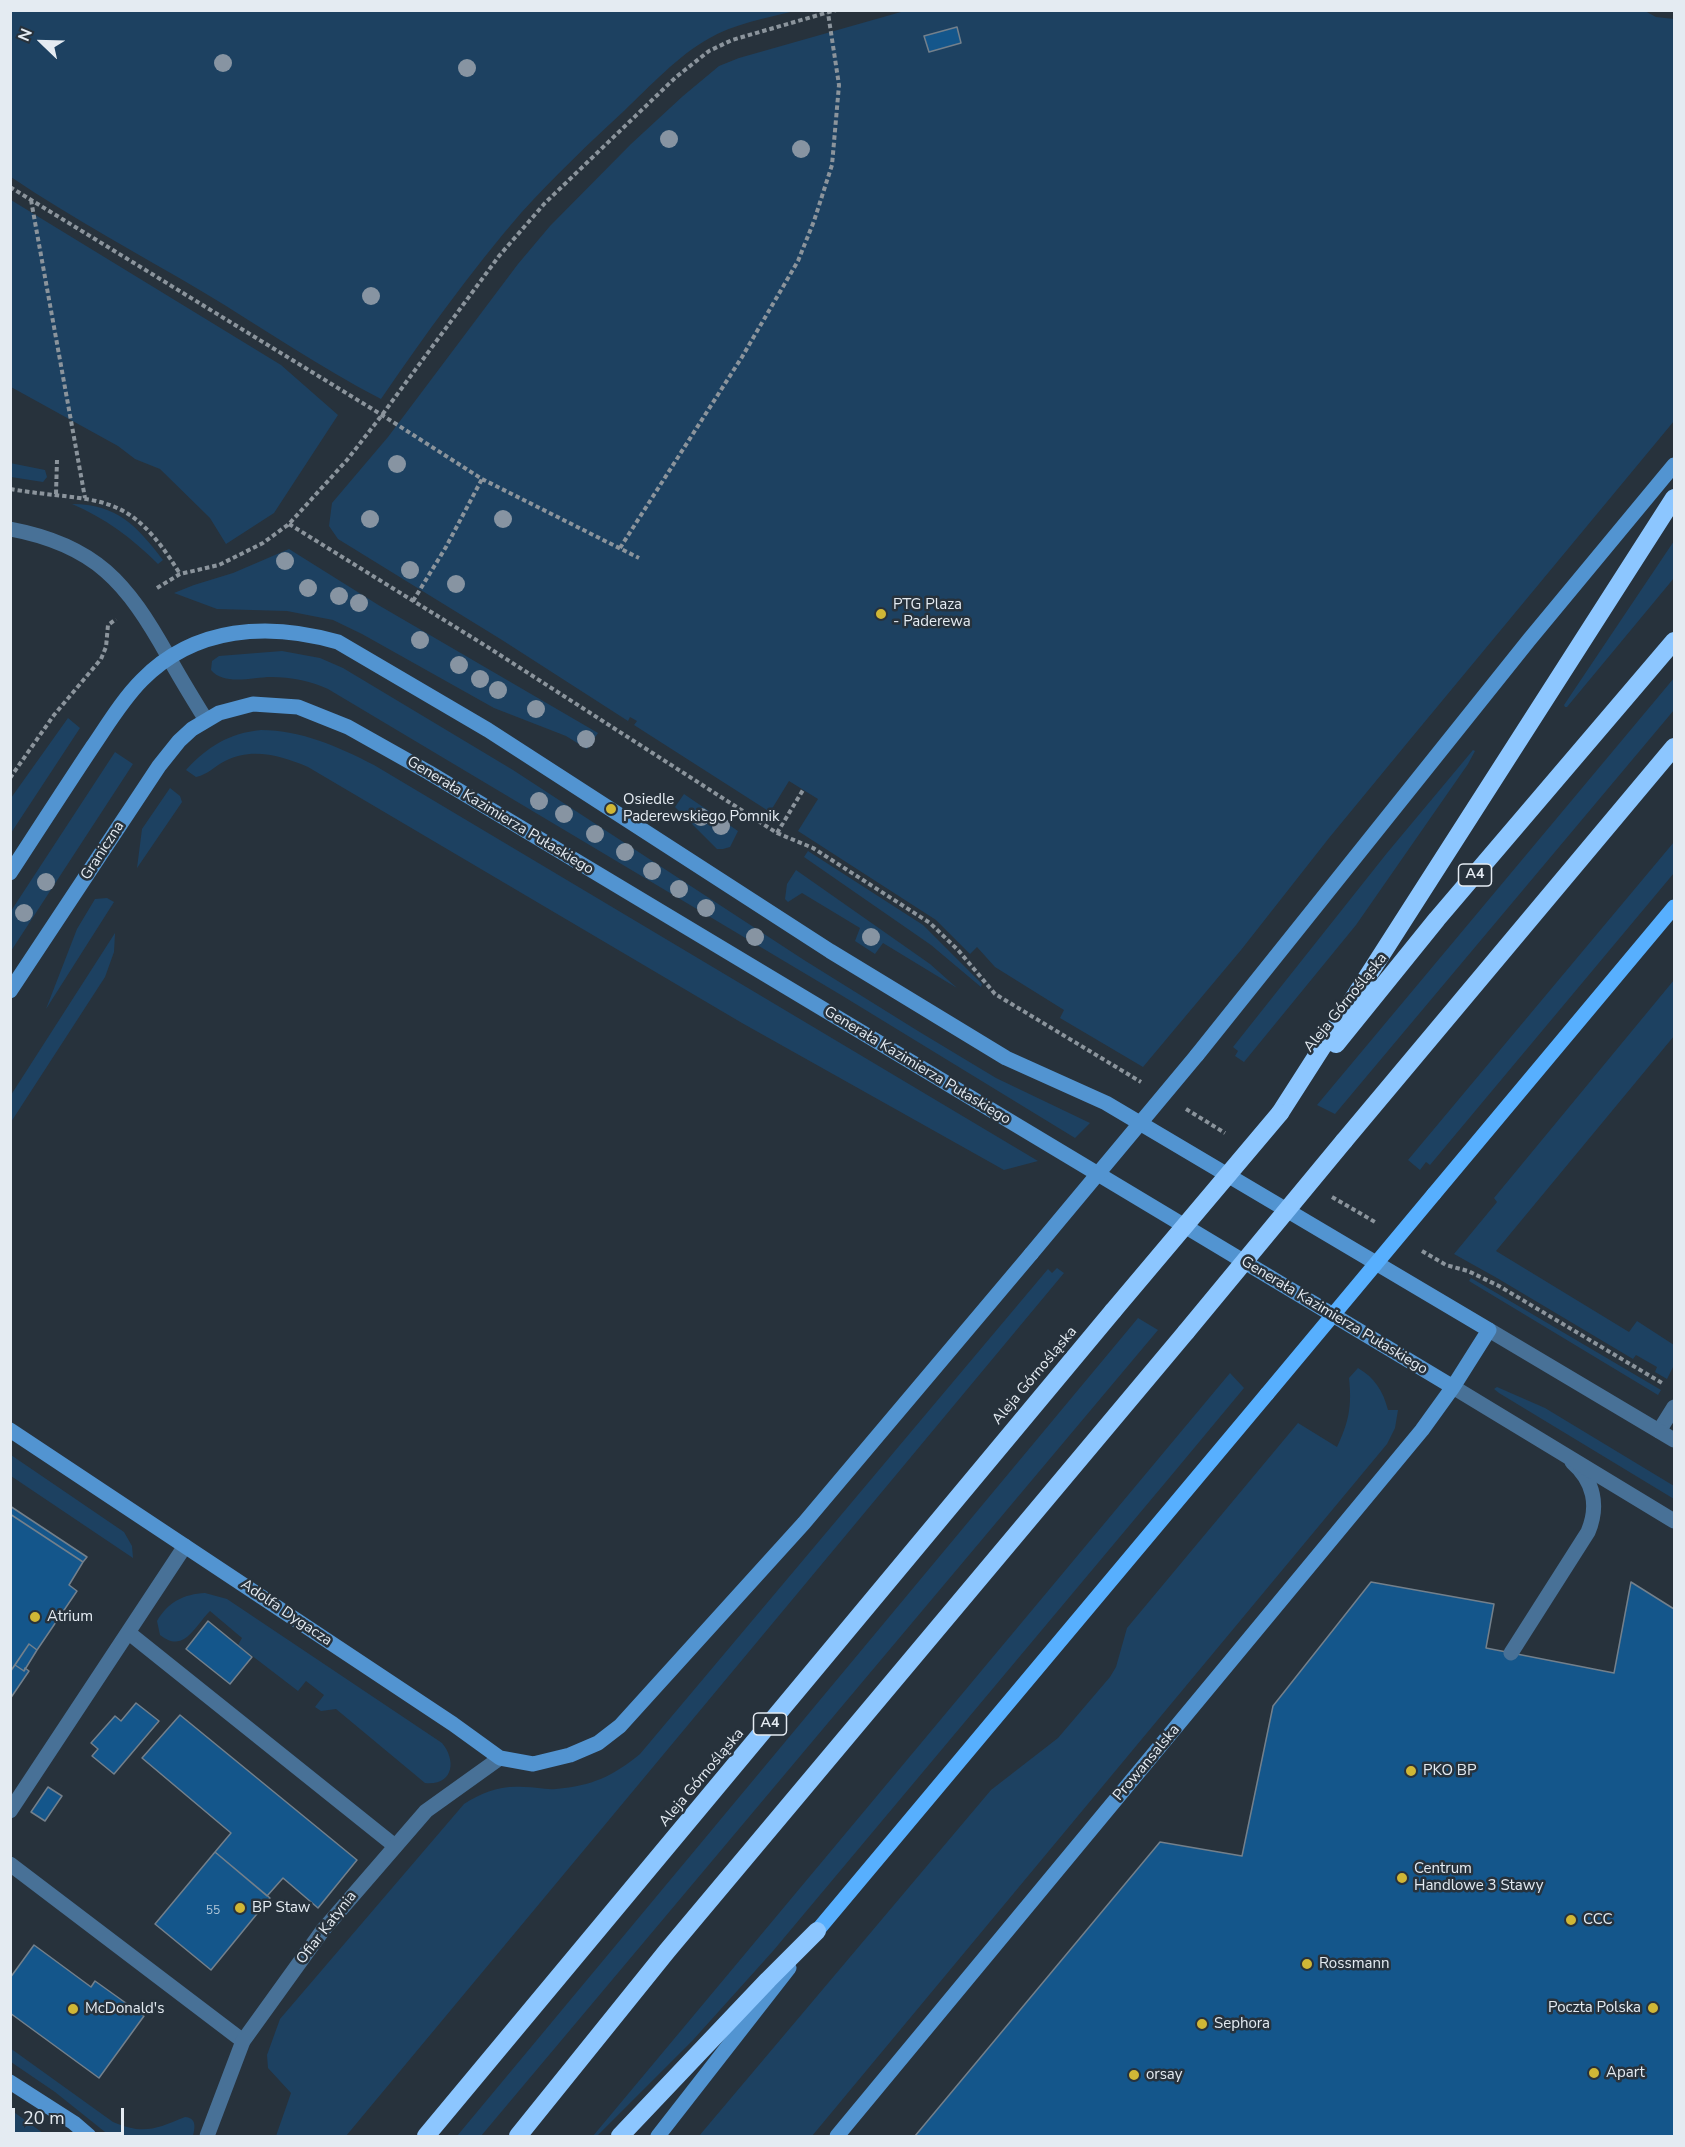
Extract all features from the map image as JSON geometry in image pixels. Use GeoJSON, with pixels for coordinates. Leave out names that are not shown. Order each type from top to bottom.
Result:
{"type":"FeatureCollection","features":[{"type":"Feature","properties":{"kind":"highway"},"geometry":{"type":"LineString","coordinates":[[1280,1113],[1674,498]]}},
{"type":"Feature","properties":{"kind":"highway","name":"Aleja Górnośląska"},"geometry":{"type":"LineString","coordinates":[[426,2136],[1280,1113],[1437,919],[1674,641]]}},
{"type":"Feature","properties":{"kind":"highway"},"geometry":{"type":"LineString","coordinates":[[518,2136],[667,1951],[1674,747]]}},
{"type":"Feature","properties":{"kind":"highway"},"geometry":{"type":"LineString","coordinates":[[621,2136],[768,1980],[818,1932]]}},
{"type":"Feature","properties":{"kind":"main road"},"geometry":{"type":"LineString","coordinates":[[818,1932],[1674,907]]}},
{"type":"Feature","properties":{"kind":"street","name":"Adolfa Dygacza"},"geometry":{"type":"LineString","coordinates":[[10,1430],[453,1724],[500,1758],[533,1764],[570,1755],[598,1743],[620,1726],[804,1523],[1031,1254],[1197,1055],[1522,650],[1674,465]]}},
{"type":"Feature","properties":{"kind":"street"},"geometry":{"type":"LineString","coordinates":[[10,529],[56,541],[76,550],[104,568],[128,592],[156,634],[206,720]]}},
{"type":"Feature","properties":{"kind":"street"},"geometry":{"type":"LineString","coordinates":[[10,873],[128,696],[152,670],[168,657],[188,645],[221,635],[266,631],[311,634],[349,648],[488,730],[830,951],[1006,1058],[1106,1103],[1674,1440]]}},
{"type":"Feature","properties":{"kind":"street","name":"Generała Kazimierza Pułaskiego"},"geometry":{"type":"LineString","coordinates":[[206,720],[233,708],[253,704],[298,706],[348,727],[428,772],[1674,1521]]}},
{"type":"Feature","properties":{"kind":"street","name":"Graniczna"},"geometry":{"type":"LineString","coordinates":[[10,991],[159,766],[179,741],[206,720]]}},
{"type":"Feature","properties":{"kind":"street","name":"Prowansalska"},"geometry":{"type":"LineString","coordinates":[[837,2136],[1414,1439],[1453,1387],[1490,1330]]}},
{"type":"Feature","properties":{"kind":"street"},"geometry":{"type":"LineString","coordinates":[[1659,1431],[1674,1407]]}},
{"type":"Feature","properties":{"kind":"street"},"geometry":{"type":"LineString","coordinates":[[1511,1653],[1588,1532],[1595,1516],[1594,1498],[1588,1482],[1579,1467],[1563,1454]]}},
{"type":"Feature","properties":{"kind":"street"},"geometry":{"type":"LineString","coordinates":[[10,1811],[185,1546]]}},
{"type":"Feature","properties":{"kind":"street"},"geometry":{"type":"LineString","coordinates":[[129,1633],[395,1846]]}},
{"type":"Feature","properties":{"kind":"street","name":"Ofiar Katynia"},"geometry":{"type":"LineString","coordinates":[[207,2136],[243,2041],[322,1930],[426,1811],[500,1758]]}},
{"type":"Feature","properties":{"kind":"street"},"geometry":{"type":"LineString","coordinates":[[10,1864],[243,2041]]}},
{"type":"Feature","properties":{"kind":"street"},"geometry":{"type":"LineString","coordinates":[[658,2136],[818,1932]]}},
{"type":"Feature","properties":{"kind":"street"},"geometry":{"type":"LineString","coordinates":[[10,2082],[74,2123],[89,2136]]}},
{"type":"Feature","properties":{"kind":"path"},"geometry":{"type":"LineString","coordinates":[[161,585],[180,574],[219,565],[263,543],[289,524],[346,460],[382,415],[499,256],[545,203],[676,77],[709,51],[732,40],[836,10]]}},
{"type":"Feature","properties":{"kind":"path"},"geometry":{"type":"LineString","coordinates":[[620,548],[742,357],[798,261],[814,221],[832,165],[839,85],[828,13]]}},
{"type":"Feature","properties":{"kind":"path"},"geometry":{"type":"LineString","coordinates":[[10,188],[382,415],[482,479],[639,558]]}},
{"type":"Feature","properties":{"kind":"path"},"geometry":{"type":"LineString","coordinates":[[31,200],[85,498]]}},
{"type":"Feature","properties":{"kind":"path"},"geometry":{"type":"LineString","coordinates":[[56,494],[57,459]]}},
{"type":"Feature","properties":{"kind":"path"},"geometry":{"type":"LineString","coordinates":[[412,601],[446,547],[482,479]]}},
{"type":"Feature","properties":{"kind":"path"},"geometry":{"type":"LineString","coordinates":[[10,489],[85,498],[114,505],[137,519],[169,556],[180,574]]}},
{"type":"Feature","properties":{"kind":"path"},"geometry":{"type":"LineString","coordinates":[[289,524],[777,833],[813,848],[930,923],[958,950],[995,994],[1142,1083]]}},
{"type":"Feature","properties":{"kind":"path"},"geometry":{"type":"LineString","coordinates":[[10,778],[54,715],[101,659],[106,647],[108,624],[117,618]]}},
{"type":"Feature","properties":{"kind":"path"},"geometry":{"type":"LineString","coordinates":[[777,833],[803,790]]}},
{"type":"Feature","properties":{"kind":"path"},"geometry":{"type":"LineString","coordinates":[[1183,1107],[1233,1137]]}},
{"type":"Feature","properties":{"kind":"path"},"geometry":{"type":"LineString","coordinates":[[1324,1192],[1385,1228]]}},
{"type":"Feature","properties":{"kind":"path"},"geometry":{"type":"LineString","coordinates":[[1415,1246],[1446,1265],[1468,1271],[1499,1286],[1665,1385]]}},
{"type":"Feature","properties":{"kind":"shaded area"},"geometry":{"type":"Polygon","coordinates":[[[908,10],[1643,10],[1656,17],[1674,19],[1674,421],[1143,1067],[1060,1018],[1064,1010],[995,967],[977,947],[970,954],[936,920],[798,831],[818,799],[789,781],[770,812],[634,725],[637,721],[630,717],[628,721],[338,539],[329,526],[332,503],[388,437],[518,264],[550,226],[631,144],[683,96],[719,66],[739,58],[908,10]]]}},
{"type":"Feature","properties":{"kind":"shaded area"},"geometry":{"type":"Polygon","coordinates":[[[10,11],[795,11],[728,29],[697,46],[675,62],[572,160],[521,213],[448,304],[381,399],[313,361],[11,177],[10,11]]]}},
{"type":"Feature","properties":{"kind":"shaded area"},"geometry":{"type":"Polygon","coordinates":[[[11,200],[281,365],[338,415],[274,513],[226,544],[210,518],[160,469],[135,459],[118,446],[11,387],[11,200]]]}},
{"type":"Feature","properties":{"kind":"shaded area"},"geometry":{"type":"Polygon","coordinates":[[[10,463],[45,470],[47,477],[43,482],[11,477],[10,463]]]}},
{"type":"Feature","properties":{"kind":"shaded area"},"geometry":{"type":"Polygon","coordinates":[[[72,504],[102,508],[125,519],[135,527],[163,560],[158,564],[118,530],[72,504]]]}},
{"type":"Feature","properties":{"kind":"shaded area"},"geometry":{"type":"Polygon","coordinates":[[[1674,541],[1674,578],[1565,707],[1564,705],[1674,541]]]}},
{"type":"Feature","properties":{"kind":"shaded area"},"geometry":{"type":"Polygon","coordinates":[[[289,549],[380,606],[598,733],[587,749],[566,736],[494,708],[333,620],[287,611],[217,609],[174,593],[233,573],[289,549]]]}},
{"type":"Feature","properties":{"kind":"shaded area"},"geometry":{"type":"Polygon","coordinates":[[[282,651],[320,658],[343,668],[513,770],[804,960],[918,1031],[996,1078],[1090,1123],[1075,1138],[841,995],[328,689],[286,678],[223,678],[211,670],[212,661],[219,656],[282,651]]]}},
{"type":"Feature","properties":{"kind":"shaded area"},"geometry":{"type":"Polygon","coordinates":[[[1674,678],[1674,710],[1335,1114],[1317,1105],[1674,678]]]}},
{"type":"Feature","properties":{"kind":"shaded area"},"geometry":{"type":"Polygon","coordinates":[[[68,718],[80,728],[11,833],[11,798],[68,718]]]}},
{"type":"Feature","properties":{"kind":"shaded area"},"geometry":{"type":"Polygon","coordinates":[[[261,730],[305,736],[374,765],[1038,1161],[1004,1170],[742,1023],[308,767],[288,759],[246,754],[221,763],[196,777],[186,770],[202,754],[219,742],[239,734],[261,730]]]}},
{"type":"Feature","properties":{"kind":"shaded area"},"geometry":{"type":"Polygon","coordinates":[[[1473,750],[1475,751],[1468,764],[1356,925],[1244,1062],[1235,1056],[1238,1051],[1233,1047],[1387,853],[1473,750]]]}},
{"type":"Feature","properties":{"kind":"shaded area"},"geometry":{"type":"Polygon","coordinates":[[[115,752],[133,764],[11,951],[11,911],[115,752]]]}},
{"type":"Feature","properties":{"kind":"shaded area"},"geometry":{"type":"Polygon","coordinates":[[[170,788],[180,796],[182,802],[137,868],[142,829],[170,788]]]}},
{"type":"Feature","properties":{"kind":"shaded area"},"geometry":{"type":"Polygon","coordinates":[[[684,794],[738,831],[730,847],[717,849],[675,807],[684,794]]]}},
{"type":"Feature","properties":{"kind":"shaded area"},"geometry":{"type":"Polygon","coordinates":[[[1674,842],[1674,873],[1430,1165],[1426,1162],[1420,1170],[1408,1160],[1674,842]]]}},
{"type":"Feature","properties":{"kind":"shaded area"},"geometry":{"type":"Polygon","coordinates":[[[808,851],[923,925],[982,984],[981,987],[931,945],[804,857],[808,851]]]}},
{"type":"Feature","properties":{"kind":"shaded area"},"geometry":{"type":"Polygon","coordinates":[[[796,870],[930,964],[957,988],[883,943],[875,954],[855,941],[860,928],[802,893],[788,902],[785,899],[787,884],[796,870]]]}},
{"type":"Feature","properties":{"kind":"shaded area"},"geometry":{"type":"Polygon","coordinates":[[[107,898],[114,902],[46,1009],[77,929],[95,899],[107,898]]]}},
{"type":"Feature","properties":{"kind":"shaded area"},"geometry":{"type":"Polygon","coordinates":[[[115,933],[114,952],[105,977],[11,1122],[11,1095],[115,933]]]}},
{"type":"Feature","properties":{"kind":"shaded area"},"geometry":{"type":"Polygon","coordinates":[[[1674,980],[1674,1036],[1496,1251],[1629,1332],[1637,1321],[1674,1345],[1674,1365],[1667,1379],[1655,1372],[1657,1367],[1636,1355],[1633,1359],[1454,1254],[1497,1202],[1494,1198],[1674,980]]]}},
{"type":"Feature","properties":{"kind":"shaded area"},"geometry":{"type":"Polygon","coordinates":[[[1057,1268],[1064,1273],[346,2136],[276,2136],[291,2093],[268,2068],[267,2055],[280,2019],[464,1804],[500,1788],[556,1789],[581,1785],[611,1774],[640,1754],[1048,1269],[1052,1273],[1057,1268]]]}},
{"type":"Feature","properties":{"kind":"shaded area"},"geometry":{"type":"Polygon","coordinates":[[[1471,1278],[1661,1390],[1658,1395],[1469,1281],[1471,1278]]]}},
{"type":"Feature","properties":{"kind":"shaded area"},"geometry":{"type":"Polygon","coordinates":[[[1138,1318],[1158,1330],[481,2136],[457,2136],[1138,1318]]]}},
{"type":"Feature","properties":{"kind":"shaded area"},"geometry":{"type":"Polygon","coordinates":[[[1358,1368],[1378,1386],[1388,1410],[1398,1410],[1395,1428],[1387,1444],[812,2136],[699,2136],[991,1790],[1058,1738],[1110,1677],[1116,1667],[1127,1628],[1298,1423],[1337,1447],[1349,1414],[1349,1378],[1358,1368]]]}},
{"type":"Feature","properties":{"kind":"shaded area"},"geometry":{"type":"Polygon","coordinates":[[[1230,1373],[1244,1388],[1175,1471],[773,1951],[693,2040],[597,2136],[593,2136],[1230,1373]]]}},
{"type":"Feature","properties":{"kind":"shaded area"},"geometry":{"type":"Polygon","coordinates":[[[1497,1387],[1545,1408],[1674,1486],[1674,1499],[1499,1393],[1494,1389],[1497,1387]]]}},
{"type":"Feature","properties":{"kind":"shaded area"},"geometry":{"type":"Polygon","coordinates":[[[11,1455],[124,1532],[132,1546],[133,1558],[11,1476],[11,1455]]]}},
{"type":"Feature","properties":{"kind":"shaded area"},"geometry":{"type":"Polygon","coordinates":[[[205,1593],[227,1599],[442,1743],[450,1757],[450,1771],[447,1776],[442,1781],[425,1783],[336,1709],[321,1711],[315,1707],[324,1695],[306,1681],[298,1691],[238,1645],[242,1638],[210,1611],[182,1640],[176,1642],[160,1635],[157,1621],[171,1604],[183,1597],[205,1593]]]}},
{"type":"Feature","properties":{"kind":"shaded area"},"geometry":{"type":"Polygon","coordinates":[[[10,2048],[113,2122],[133,2128],[149,2129],[185,2117],[193,2121],[195,2127],[193,2136],[110,2136],[55,2092],[11,2062],[10,2048]]]}},
{"type":"Feature","properties":{"kind":"shaded area"},"geometry":{"type":"Polygon","coordinates":[[[11,2110],[47,2136],[11,2136],[11,2110]]]}},
{"type":"Feature","properties":{"kind":"building"},"geometry":{"type":"Polygon","coordinates":[[[957,27],[961,43],[929,52],[924,36],[957,27]]]}},
{"type":"Feature","properties":{"kind":"building"},"geometry":{"type":"Polygon","coordinates":[[[10,1506],[87,1557],[83,1562],[10,1514],[10,1506]]]}},
{"type":"Feature","properties":{"kind":"building","name":"Atrium"},"geometry":{"type":"Polygon","coordinates":[[[10,1514],[83,1562],[69,1585],[77,1591],[37,1650],[29,1644],[10,1672],[10,1514]]]}},
{"type":"Feature","properties":{"kind":"building","name":"Centrum Handlowe 3 Stawy"},"geometry":{"type":"Polygon","coordinates":[[[1371,1582],[1494,1604],[1486,1648],[1614,1673],[1631,1582],[1674,1609],[1674,2136],[915,2136],[1160,1842],[1242,1856],[1273,1706],[1371,1582]]]}},
{"type":"Feature","properties":{"kind":"building"},"geometry":{"type":"Polygon","coordinates":[[[208,1621],[252,1657],[230,1684],[186,1649],[208,1621]]]}},
{"type":"Feature","properties":{"kind":"building"},"geometry":{"type":"Polygon","coordinates":[[[29,1644],[37,1650],[24,1671],[15,1665],[29,1644]]]}},
{"type":"Feature","properties":{"kind":"building"},"geometry":{"type":"Polygon","coordinates":[[[15,1665],[24,1671],[25,1668],[29,1671],[10,1699],[10,1672],[15,1665]]]}},
{"type":"Feature","properties":{"kind":"building"},"geometry":{"type":"Polygon","coordinates":[[[136,1703],[159,1721],[114,1774],[92,1756],[98,1749],[91,1743],[115,1716],[121,1721],[136,1703]]]}},
{"type":"Feature","properties":{"kind":"building"},"geometry":{"type":"Polygon","coordinates":[[[180,1715],[357,1860],[318,1908],[283,1878],[267,1896],[215,1852],[231,1833],[142,1758],[180,1715]]]}},
{"type":"Feature","properties":{"kind":"building"},"geometry":{"type":"Polygon","coordinates":[[[48,1787],[62,1796],[45,1821],[31,1812],[48,1787]]]}},
{"type":"Feature","properties":{"kind":"building"},"geometry":{"type":"Polygon","coordinates":[[[215,1852],[270,1898],[211,1970],[155,1924],[215,1852]]]}},
{"type":"Feature","properties":{"kind":"building","name":"McDonald's"},"geometry":{"type":"Polygon","coordinates":[[[34,1945],[91,1987],[95,1981],[144,2016],[99,2078],[10,2013],[10,1978],[34,1945]]]}},
{"type":"Feature","properties":{"kind":"place","name":"PTG Plaza - Paderewa"},"geometry":{"type":"Point","coordinates":[881,614]}},
{"type":"Feature","properties":{"kind":"place","name":"Osiedle Paderewskiego Pomnik"},"geometry":{"type":"Point","coordinates":[611,809]}},
{"type":"Feature","properties":{"kind":"place","name":"Atrium"},"geometry":{"type":"Point","coordinates":[35,1617]}},
{"type":"Feature","properties":{"kind":"place","name":"PKO BP"},"geometry":{"type":"Point","coordinates":[1411,1771]}},
{"type":"Feature","properties":{"kind":"place","name":"Centrum Handlowe 3 Stawy"},"geometry":{"type":"Point","coordinates":[1402,1878]}},
{"type":"Feature","properties":{"kind":"place","name":"BP Staw"},"geometry":{"type":"Point","coordinates":[240,1908]}},
{"type":"Feature","properties":{"kind":"place","name":"CCC"},"geometry":{"type":"Point","coordinates":[1571,1920]}},
{"type":"Feature","properties":{"kind":"place","name":"Rossmann"},"geometry":{"type":"Point","coordinates":[1307,1964]}},
{"type":"Feature","properties":{"kind":"place","name":"Poczta Polska"},"geometry":{"type":"Point","coordinates":[1653,2008]}},
{"type":"Feature","properties":{"kind":"place","name":"McDonald's"},"geometry":{"type":"Point","coordinates":[73,2009]}},
{"type":"Feature","properties":{"kind":"place","name":"Sephora"},"geometry":{"type":"Point","coordinates":[1202,2024]}},
{"type":"Feature","properties":{"kind":"place","name":"Apart"},"geometry":{"type":"Point","coordinates":[1594,2073]}},
{"type":"Feature","properties":{"kind":"place","name":"orsay"},"geometry":{"type":"Point","coordinates":[1134,2075]}}]}
